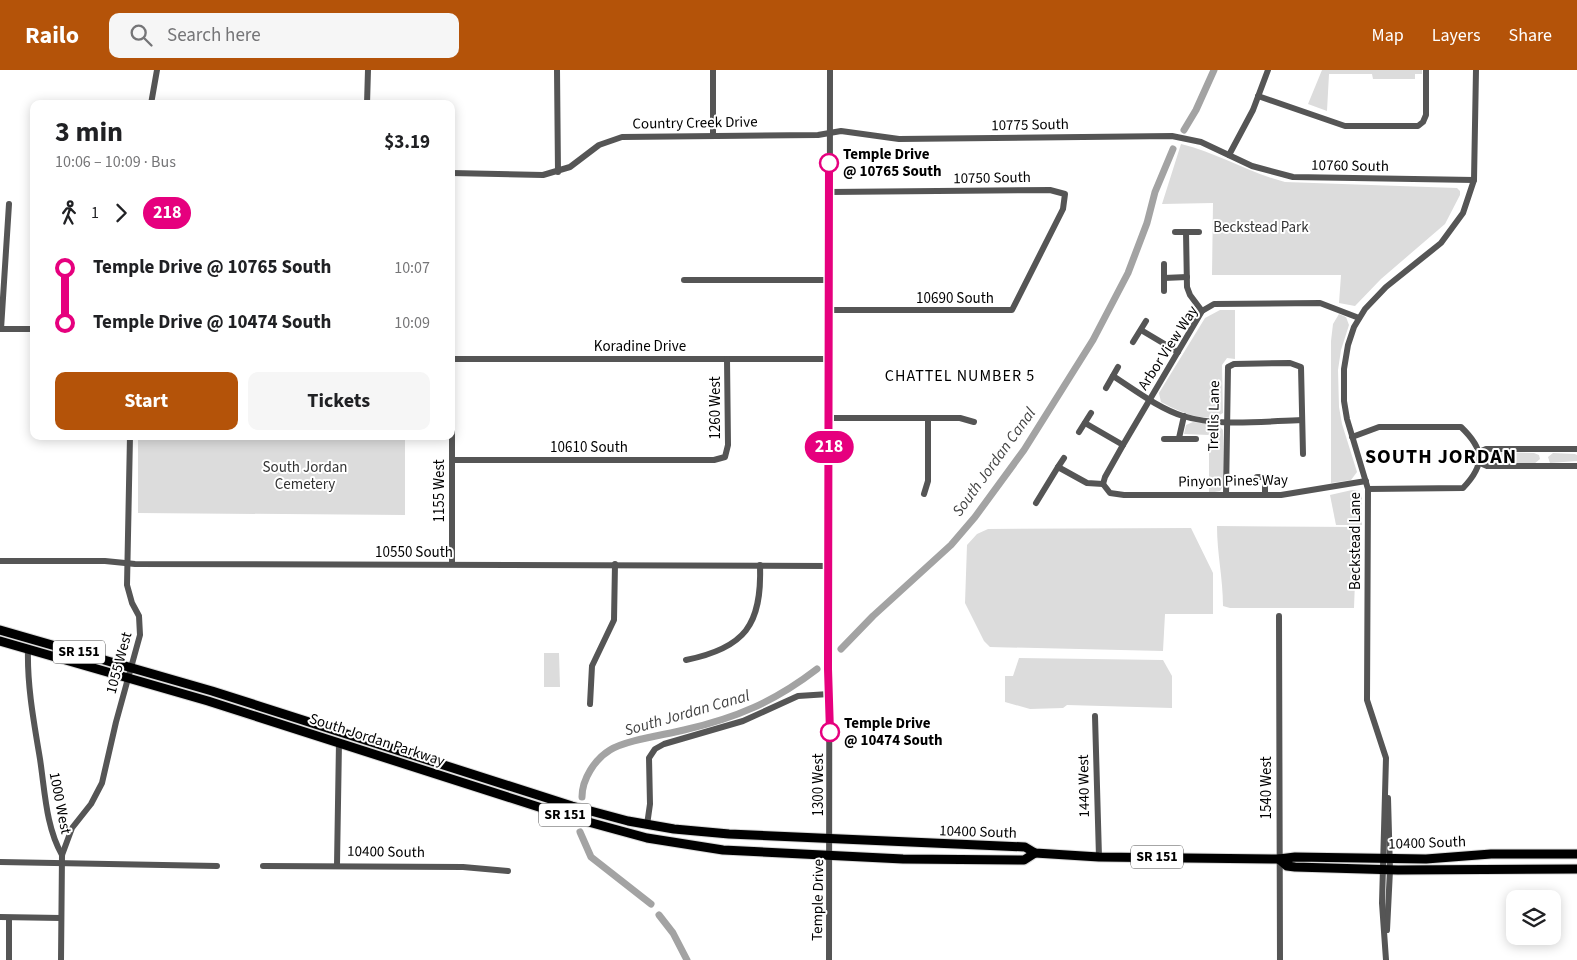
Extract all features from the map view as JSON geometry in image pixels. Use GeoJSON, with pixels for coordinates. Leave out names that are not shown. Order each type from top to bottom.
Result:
{"type":"FeatureCollection","features":[{"type":"Feature","properties":{"kind":"main road","name":"South Jordan Parkway"},"geometry":{"type":"LineString","coordinates":[[0,630],[273,709],[572,806],[647,825],[694,832]]}},
{"type":"Feature","properties":{"kind":"main road","name":"SR 151"},"geometry":{"type":"LineString","coordinates":[[0,642],[27,649]]}},
{"type":"Feature","properties":{"kind":"main road","name":"South Jordan Parkway"},"geometry":{"type":"LineString","coordinates":[[27,649],[270,720],[609,829],[683,845],[723,850]]}},
{"type":"Feature","properties":{"kind":"main road"},"geometry":{"type":"LineString","coordinates":[[270,720],[273,709]]}},
{"type":"Feature","properties":{"kind":"main road","name":"10400 South"},"geometry":{"type":"LineString","coordinates":[[694,832],[1025,848],[1035,853]]}},
{"type":"Feature","properties":{"kind":"main road","name":"10400 South"},"geometry":{"type":"LineString","coordinates":[[723,850],[920,860],[1024,860],[1035,853]]}},
{"type":"Feature","properties":{"kind":"main road","name":"SR 151"},"geometry":{"type":"LineString","coordinates":[[1035,853],[1099,857],[1279,860]]}},
{"type":"Feature","properties":{"kind":"main road","name":"10400 South"},"geometry":{"type":"LineString","coordinates":[[1279,860],[1291,856],[1435,859],[1491,854],[1577,854]]}},
{"type":"Feature","properties":{"kind":"main road","name":"10400 South"},"geometry":{"type":"LineString","coordinates":[[1279,860],[1287,866],[1295,868],[1386,870],[1577,869]]}},
{"type":"Feature","properties":{"kind":"street"},"geometry":{"type":"LineString","coordinates":[[153,100],[157,70]]}},
{"type":"Feature","properties":{"kind":"street"},"geometry":{"type":"LineString","coordinates":[[367,100],[368,70]]}},
{"type":"Feature","properties":{"kind":"street"},"geometry":{"type":"LineString","coordinates":[[557,70],[558,172]]}},
{"type":"Feature","properties":{"kind":"street"},"geometry":{"type":"LineString","coordinates":[[713,70],[713,135]]}},
{"type":"Feature","properties":{"kind":"street","name":"1300 West"},"geometry":{"type":"LineString","coordinates":[[830,70],[828,134],[831,840]]}},
{"type":"Feature","properties":{"kind":"street"},"geometry":{"type":"LineString","coordinates":[[1230,155],[1268,70]]}},
{"type":"Feature","properties":{"kind":"street"},"geometry":{"type":"LineString","coordinates":[[1258,96],[1345,126],[1418,126],[1423,122],[1426,115],[1426,70]]}},
{"type":"Feature","properties":{"kind":"street","name":"Beckstead Lane"},"geometry":{"type":"LineString","coordinates":[[1386,960],[1386,936],[1389,915],[1386,859],[1390,814],[1386,790],[1384,747],[1371,716],[1367,700],[1368,489],[1352,437],[1344,400],[1344,369],[1348,345],[1358,318],[1386,287],[1441,243],[1463,213],[1474,180],[1476,70]]}},
{"type":"Feature","properties":{"kind":"street","name":"10775 South"},"geometry":{"type":"LineString","coordinates":[[828,134],[853,132],[899,139],[1172,136],[1201,142],[1230,155]]}},
{"type":"Feature","properties":{"kind":"street","name":"Country Creek Drive"},"geometry":{"type":"LineString","coordinates":[[455,173],[532,176],[558,172],[570,167],[599,145],[622,137],[828,134]]}},
{"type":"Feature","properties":{"kind":"street","name":"10760 South"},"geometry":{"type":"LineString","coordinates":[[1230,155],[1266,171],[1294,177],[1474,180]]}},
{"type":"Feature","properties":{"kind":"street","name":"10750 South"},"geometry":{"type":"LineString","coordinates":[[829,192],[1050,190],[1065,194]]}},
{"type":"Feature","properties":{"kind":"street","name":"10690 South"},"geometry":{"type":"LineString","coordinates":[[829,310],[1012,310],[1063,209],[1065,194]]}},
{"type":"Feature","properties":{"kind":"street"},"geometry":{"type":"LineString","coordinates":[[9,204],[3,235],[0,329],[30,329]]}},
{"type":"Feature","properties":{"kind":"street"},"geometry":{"type":"LineString","coordinates":[[1175,232],[1199,232]]}},
{"type":"Feature","properties":{"kind":"street"},"geometry":{"type":"LineString","coordinates":[[1186,232],[1187,277],[1190,295],[1202,311]]}},
{"type":"Feature","properties":{"kind":"street"},"geometry":{"type":"LineString","coordinates":[[1164,264],[1164,291]]}},
{"type":"Feature","properties":{"kind":"street"},"geometry":{"type":"LineString","coordinates":[[1164,278],[1187,277]]}},
{"type":"Feature","properties":{"kind":"street"},"geometry":{"type":"LineString","coordinates":[[684,280],[829,280]]}},
{"type":"Feature","properties":{"kind":"street","name":"Arbor View Way"},"geometry":{"type":"LineString","coordinates":[[1104,484],[1105,477],[1123,445],[1202,311],[1214,304],[1320,303],[1358,318]]}},
{"type":"Feature","properties":{"kind":"street"},"geometry":{"type":"LineString","coordinates":[[1134,342],[1146,322]]}},
{"type":"Feature","properties":{"kind":"street"},"geometry":{"type":"LineString","coordinates":[[1141,330],[1178,352]]}},
{"type":"Feature","properties":{"kind":"street","name":"Koradine Drive"},"geometry":{"type":"LineString","coordinates":[[455,359],[830,359]]}},
{"type":"Feature","properties":{"kind":"street","name":"1260 West"},"geometry":{"type":"LineString","coordinates":[[725,457],[728,445],[727,359]]}},
{"type":"Feature","properties":{"kind":"street","name":"Trellis Lane"},"geometry":{"type":"LineString","coordinates":[[1226,495],[1228,367],[1234,364],[1297,364],[1302,367],[1302,420]]}},
{"type":"Feature","properties":{"kind":"street"},"geometry":{"type":"LineString","coordinates":[[1106,388],[1118,367]]}},
{"type":"Feature","properties":{"kind":"street"},"geometry":{"type":"LineString","coordinates":[[1113,376],[1168,410],[1184,416],[1227,421],[1302,420],[1303,454]]}},
{"type":"Feature","properties":{"kind":"street"},"geometry":{"type":"LineString","coordinates":[[1079,432],[1091,413]]}},
{"type":"Feature","properties":{"kind":"street"},"geometry":{"type":"LineString","coordinates":[[1179,438],[1184,416]]}},
{"type":"Feature","properties":{"kind":"street"},"geometry":{"type":"LineString","coordinates":[[829,418],[960,418],[974,422]]}},
{"type":"Feature","properties":{"kind":"street"},"geometry":{"type":"LineString","coordinates":[[924,494],[928,481],[928,418]]}},
{"type":"Feature","properties":{"kind":"street"},"geometry":{"type":"LineString","coordinates":[[1086,423],[1123,445]]}},
{"type":"Feature","properties":{"kind":"street"},"geometry":{"type":"LineString","coordinates":[[1352,437],[1378,427],[1461,426],[1476,443],[1479,452],[1480,463],[1476,472],[1463,488],[1368,489]]}},
{"type":"Feature","properties":{"kind":"street"},"geometry":{"type":"LineString","coordinates":[[1164,439],[1196,439]]}},
{"type":"Feature","properties":{"kind":"street","name":"1055 West"},"geometry":{"type":"LineString","coordinates":[[62,856],[72,828],[91,804],[102,784],[116,722],[133,667],[141,626],[128,587],[130,440]]}},
{"type":"Feature","properties":{"kind":"street","name":"1155 West"},"geometry":{"type":"LineString","coordinates":[[452,440],[452,564]]}},
{"type":"Feature","properties":{"kind":"street"},"geometry":{"type":"LineString","coordinates":[[1479,452],[1486,450],[1577,450]]}},
{"type":"Feature","properties":{"kind":"street","name":"10610 South"},"geometry":{"type":"LineString","coordinates":[[452,460],[714,460],[725,457]]}},
{"type":"Feature","properties":{"kind":"street"},"geometry":{"type":"LineString","coordinates":[[1036,503],[1064,458]]}},
{"type":"Feature","properties":{"kind":"street"},"geometry":{"type":"LineString","coordinates":[[1480,463],[1487,466],[1577,466]]}},
{"type":"Feature","properties":{"kind":"street","name":"Pinyon Pines Way"},"geometry":{"type":"LineString","coordinates":[[1058,468],[1086,483],[1104,484],[1110,493],[1124,495],[1281,495],[1366,481]]}},
{"type":"Feature","properties":{"kind":"street"},"geometry":{"type":"LineString","coordinates":[[1265,495],[1261,477],[1272,477]]}},
{"type":"Feature","properties":{"kind":"street","name":"10550 South"},"geometry":{"type":"LineString","coordinates":[[0,561],[105,561],[127,564],[829,566]]}},
{"type":"Feature","properties":{"kind":"street"},"geometry":{"type":"LineString","coordinates":[[590,704],[592,666],[614,620],[615,564]]}},
{"type":"Feature","properties":{"kind":"street"},"geometry":{"type":"LineString","coordinates":[[686,660],[722,649],[746,631],[756,614],[759,603],[760,566]]}},
{"type":"Feature","properties":{"kind":"street","name":"1540 West"},"geometry":{"type":"LineString","coordinates":[[1279,616],[1280,960]]}},
{"type":"Feature","properties":{"kind":"street","name":"1000 West"},"geometry":{"type":"LineString","coordinates":[[27,649],[31,695],[46,800],[53,840],[62,856],[61,960]]}},
{"type":"Feature","properties":{"kind":"street"},"geometry":{"type":"LineString","coordinates":[[647,825],[650,804],[650,758],[655,749],[664,744],[743,722],[798,696],[829,694]]}},
{"type":"Feature","properties":{"kind":"street","name":"1440 West"},"geometry":{"type":"LineString","coordinates":[[1095,716],[1099,857]]}},
{"type":"Feature","properties":{"kind":"street"},"geometry":{"type":"LineString","coordinates":[[337,865],[339,742]]}},
{"type":"Feature","properties":{"kind":"street","name":"Temple Drive"},"geometry":{"type":"LineString","coordinates":[[829,960],[831,840]]}},
{"type":"Feature","properties":{"kind":"street"},"geometry":{"type":"LineString","coordinates":[[0,862],[216,866]]}},
{"type":"Feature","properties":{"kind":"street","name":"10400 South"},"geometry":{"type":"LineString","coordinates":[[263,866],[337,865],[470,868],[508,871]]}},
{"type":"Feature","properties":{"kind":"street"},"geometry":{"type":"LineString","coordinates":[[0,917],[61,918]]}},
{"type":"Feature","properties":{"kind":"street"},"geometry":{"type":"LineString","coordinates":[[9,918],[9,960]]}},
{"type":"Feature","properties":{"kind":"green space"},"geometry":{"type":"Polygon","coordinates":[[[1322,70],[1422,70],[1422,74],[1415,74],[1415,79],[1373,79],[1372,74],[1329,74],[1327,111],[1308,104],[1322,70]]]}},
{"type":"Feature","properties":{"kind":"green space","name":"Beckstead Park"},"geometry":{"type":"Polygon","coordinates":[[[1181,144],[1208,152],[1259,174],[1285,182],[1457,188],[1460,191],[1460,195],[1445,224],[1381,279],[1355,306],[1339,303],[1341,275],[1212,275],[1213,203],[1162,204],[1181,144]]]}},
{"type":"Feature","properties":{"kind":"green space"},"geometry":{"type":"Polygon","coordinates":[[[1220,310],[1235,310],[1235,359],[1227,358],[1222,365],[1223,413],[1216,416],[1200,417],[1161,402],[1159,393],[1205,318],[1220,310]]]}},
{"type":"Feature","properties":{"kind":"green space"},"geometry":{"type":"Polygon","coordinates":[[[1339,314],[1346,317],[1349,325],[1341,350],[1338,370],[1339,407],[1342,424],[1357,472],[1351,480],[1331,483],[1331,341],[1333,324],[1339,314]]]}},
{"type":"Feature","properties":{"kind":"green space"},"geometry":{"type":"Polygon","coordinates":[[[1193,422],[1217,424],[1223,430],[1224,484],[1220,491],[1209,493],[1209,435],[1184,434],[1186,425],[1193,422]]]}},
{"type":"Feature","properties":{"kind":"green space","name":"South Jordan Cemetery"},"geometry":{"type":"Polygon","coordinates":[[[138,440],[405,440],[405,515],[138,513],[138,440]]]}},
{"type":"Feature","properties":{"kind":"green space"},"geometry":{"type":"Polygon","coordinates":[[[1489,452],[1534,453],[1539,455],[1540,459],[1534,464],[1485,463],[1484,455],[1489,452]]]}},
{"type":"Feature","properties":{"kind":"green space"},"geometry":{"type":"Polygon","coordinates":[[[1553,453],[1575,454],[1577,455],[1577,461],[1550,463],[1548,457],[1553,453]]]}},
{"type":"Feature","properties":{"kind":"green space"},"geometry":{"type":"Polygon","coordinates":[[[1352,490],[1359,491],[1362,495],[1362,525],[1336,525],[1330,495],[1352,490]]]}},
{"type":"Feature","properties":{"kind":"green space"},"geometry":{"type":"Polygon","coordinates":[[[1217,526],[1357,527],[1354,608],[1230,608],[1223,606],[1217,526]]]}},
{"type":"Feature","properties":{"kind":"green space"},"geometry":{"type":"Polygon","coordinates":[[[1191,528],[1213,573],[1213,614],[1165,614],[1163,651],[990,647],[984,641],[965,603],[967,545],[977,534],[988,529],[1191,528]]]}},
{"type":"Feature","properties":{"kind":"green space"},"geometry":{"type":"Polygon","coordinates":[[[544,653],[559,653],[560,687],[544,687],[544,653]]]}},
{"type":"Feature","properties":{"kind":"green space"},"geometry":{"type":"Polygon","coordinates":[[[1019,658],[1163,660],[1172,676],[1172,708],[1067,705],[1063,708],[1030,709],[1005,702],[1005,676],[1013,676],[1019,658]]]}},
{"type":"Feature","properties":{"kind":"waterway","name":"South Jordan Canal"},"geometry":{"type":"LineString","coordinates":[[1184,130],[1196,110],[1214,70]]}},
{"type":"Feature","properties":{"kind":"waterway","name":"South Jordan Canal"},"geometry":{"type":"LineString","coordinates":[[841,649],[873,616],[951,545],[975,517],[1024,450],[1093,340],[1128,273],[1147,223],[1155,192],[1173,149]]}},
{"type":"Feature","properties":{"kind":"waterway","name":"South Jordan Canal"},"geometry":{"type":"LineString","coordinates":[[582,797],[584,783],[590,770],[604,754],[617,746],[703,725],[738,714],[770,700],[817,669]]}},
{"type":"Feature","properties":{"kind":"waterway","name":"South Jordan Canal"},"geometry":{"type":"LineString","coordinates":[[580,832],[591,857],[651,904]]}},
{"type":"Feature","properties":{"kind":"waterway","name":"South Jordan Canal"},"geometry":{"type":"LineString","coordinates":[[659,915],[673,933],[687,960]]}},
{"type":"Feature","properties":{"kind":"bus line","name":"218"},"geometry":{"type":"LineString","coordinates":[[829,163],[828,669],[830,732]]}},
{"type":"Feature","properties":{"kind":"place","name":"Temple Drive @ 10765 South"},"geometry":{"type":"Point","coordinates":[829,163]}},
{"type":"Feature","properties":{"kind":"place","name":"Temple Drive @ 10474 South"},"geometry":{"type":"Point","coordinates":[830,732]}},
{"type":"Feature","properties":{"kind":"district","name":"CHATTEL NUMBER 5"},"geometry":{"type":"Point","coordinates":[960,376]}},
{"type":"Feature","properties":{"kind":"district","name":"SOUTH JORDAN"},"geometry":{"type":"Point","coordinates":[1441,457]}}]}
